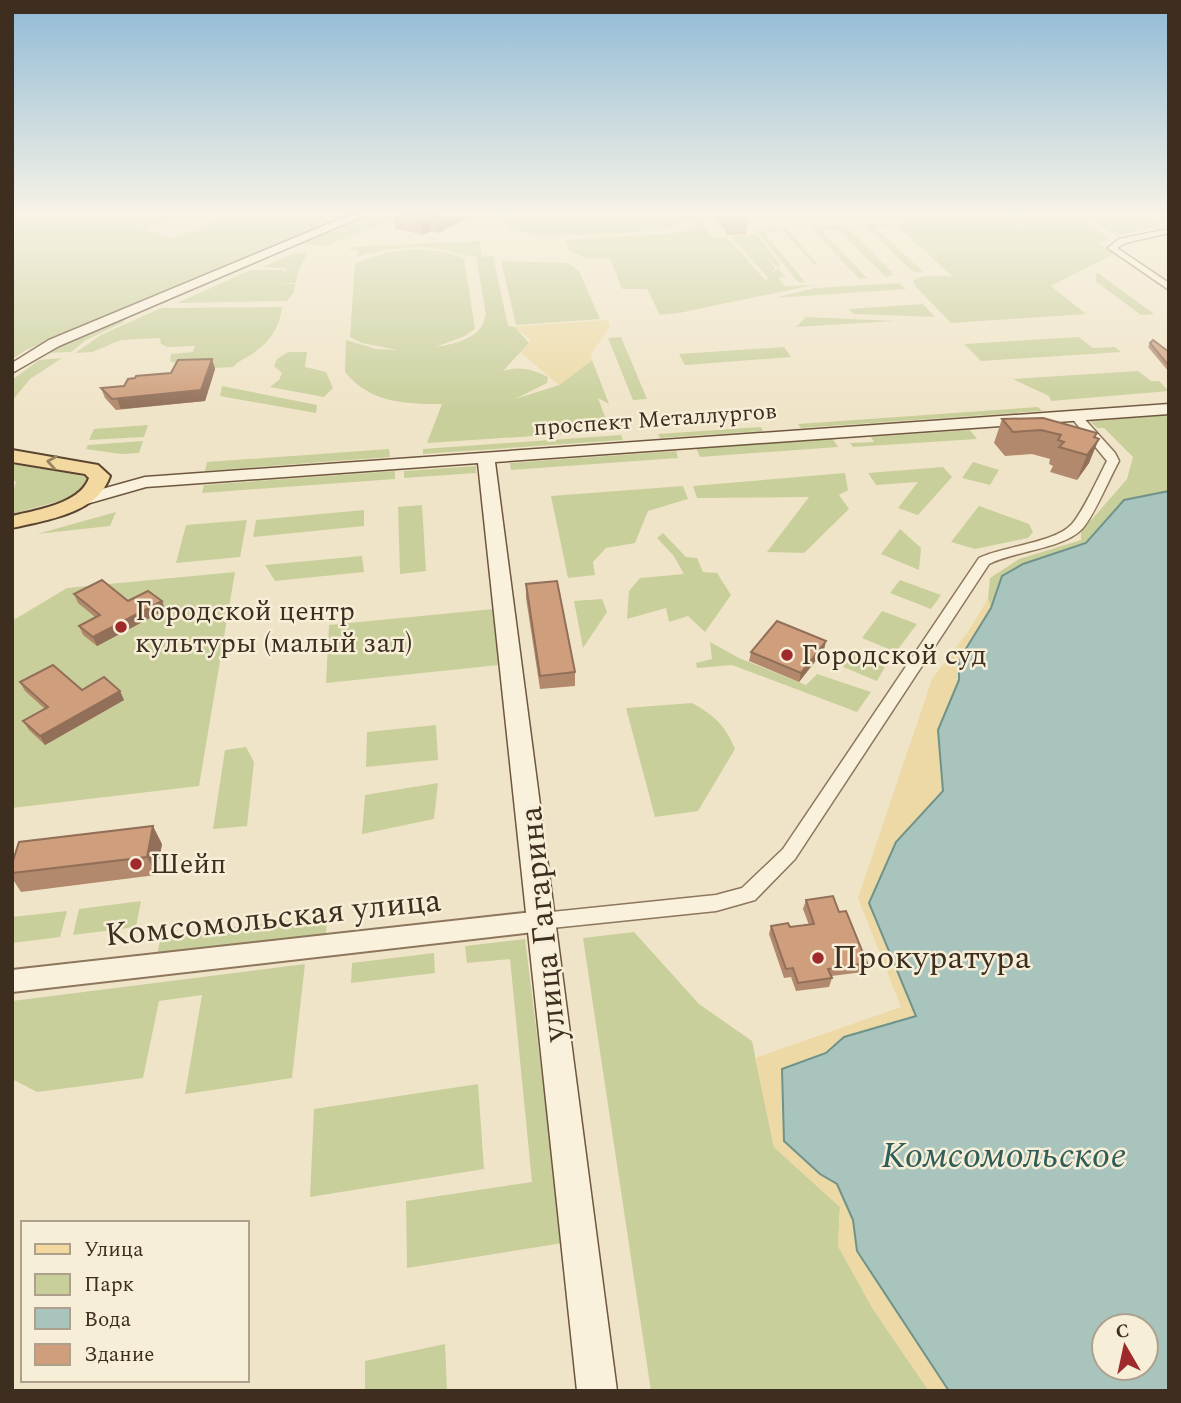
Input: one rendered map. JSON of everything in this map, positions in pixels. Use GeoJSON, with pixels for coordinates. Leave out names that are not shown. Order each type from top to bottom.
{"type":"FeatureCollection","features":[{"type":"Feature","properties":{"kind":"main road"},"geometry":{"type":"LineString","coordinates":[[12,369],[54,343],[200,281]]}},
{"type":"Feature","properties":{"kind":"main road","name":"проспект Металлургов"},"geometry":{"type":"LineString","coordinates":[[83,500],[145,482],[1169,409]]}},
{"type":"Feature","properties":{"kind":"main road"},"geometry":{"type":"LineString","coordinates":[[12,456],[91,469],[100,477],[94,492],[83,500],[12,522]]}},
{"type":"Feature","properties":{"kind":"main road","name":"улица Гагарина"},"geometry":{"type":"LineString","coordinates":[[486,457],[521,729],[597,1391]]}},
{"type":"Feature","properties":{"kind":"main road","name":"проспект Металлургов"},"geometry":{"type":"LineString","coordinates":[[91,469],[145,482]]}},
{"type":"Feature","properties":{"kind":"street"},"geometry":{"type":"LineString","coordinates":[[542,921],[716,903],[748,894],[765,879],[789,854],[984,561],[1003,551],[1068,534],[1077,527],[1113,461],[1111,455],[1076,416]]}},
{"type":"Feature","properties":{"kind":"street","name":"Комсомольская улица"},"geometry":{"type":"LineString","coordinates":[[12,981],[542,921]]}},
{"type":"Feature","properties":{"kind":"green space"},"geometry":{"type":"Polygon","coordinates":[[[12,281],[191,281],[26,350],[12,359],[12,281]]]}},
{"type":"Feature","properties":{"kind":"green space"},"geometry":{"type":"Polygon","coordinates":[[[225,281],[296,281],[277,283],[295,284],[294,292],[287,301],[177,303],[225,281]]]}},
{"type":"Feature","properties":{"kind":"green space"},"geometry":{"type":"Polygon","coordinates":[[[354,281],[468,281],[475,329],[463,337],[435,347],[468,338],[479,330],[486,315],[480,281],[498,281],[508,326],[515,327],[529,343],[503,371],[526,369],[548,377],[547,383],[515,399],[559,385],[592,360],[609,404],[598,398],[607,422],[622,421],[625,430],[427,443],[442,404],[389,400],[366,390],[345,372],[346,340],[376,349],[398,350],[362,343],[350,337],[354,281]]]}},
{"type":"Feature","properties":{"kind":"green space"},"geometry":{"type":"Polygon","coordinates":[[[506,281],[584,281],[600,319],[516,325],[506,281]]]}},
{"type":"Feature","properties":{"kind":"green space"},"geometry":{"type":"Polygon","coordinates":[[[619,281],[781,281],[785,286],[814,285],[660,315],[647,289],[622,289],[619,281]]]}},
{"type":"Feature","properties":{"kind":"green space"},"geometry":{"type":"Polygon","coordinates":[[[913,281],[1060,281],[1051,286],[1086,314],[951,323],[913,281]]]}},
{"type":"Feature","properties":{"kind":"green space"},"geometry":{"type":"Polygon","coordinates":[[[1096,281],[1110,281],[1154,314],[1141,315],[1096,281]]]}},
{"type":"Feature","properties":{"kind":"green space"},"geometry":{"type":"Polygon","coordinates":[[[899,283],[906,289],[774,298],[815,288],[899,283]]]}},
{"type":"Feature","properties":{"kind":"green space"},"geometry":{"type":"Polygon","coordinates":[[[923,304],[935,317],[854,314],[848,309],[923,304]]]}},
{"type":"Feature","properties":{"kind":"green space"},"geometry":{"type":"Polygon","coordinates":[[[282,307],[279,321],[269,339],[233,367],[191,369],[170,361],[171,354],[193,352],[195,346],[168,347],[161,344],[160,338],[121,340],[92,352],[75,353],[101,335],[161,308],[282,307]]]}},
{"type":"Feature","properties":{"kind":"green space"},"geometry":{"type":"Polygon","coordinates":[[[124,316],[124,322],[86,340],[71,352],[47,353],[61,344],[124,316]]]}},
{"type":"Feature","properties":{"kind":"green space"},"geometry":{"type":"Polygon","coordinates":[[[806,317],[895,321],[796,327],[806,317]]]}},
{"type":"Feature","properties":{"kind":"green space"},"geometry":{"type":"Polygon","coordinates":[[[621,337],[647,399],[633,400],[608,338],[621,337]]]}},
{"type":"Feature","properties":{"kind":"green space"},"geometry":{"type":"Polygon","coordinates":[[[1079,337],[1093,348],[1115,347],[1121,352],[981,361],[964,344],[1079,337]]]}},
{"type":"Feature","properties":{"kind":"green space"},"geometry":{"type":"Polygon","coordinates":[[[784,347],[791,357],[685,365],[679,354],[784,347]]]}},
{"type":"Feature","properties":{"kind":"green space"},"geometry":{"type":"Polygon","coordinates":[[[288,352],[307,352],[305,367],[326,372],[333,388],[324,397],[270,387],[279,380],[282,373],[274,366],[277,359],[288,352]]]}},
{"type":"Feature","properties":{"kind":"green space"},"geometry":{"type":"Polygon","coordinates":[[[62,358],[30,379],[12,401],[12,380],[39,360],[62,358]]]}},
{"type":"Feature","properties":{"kind":"green space"},"geometry":{"type":"Polygon","coordinates":[[[1138,371],[1151,381],[1159,381],[1169,391],[1051,401],[1049,396],[1013,379],[1138,371]]]}},
{"type":"Feature","properties":{"kind":"green space"},"geometry":{"type":"Polygon","coordinates":[[[222,386],[317,405],[316,413],[220,396],[222,386]]]}},
{"type":"Feature","properties":{"kind":"green space"},"geometry":{"type":"Polygon","coordinates":[[[1038,407],[1042,411],[801,428],[798,424],[1038,407]]]}},
{"type":"Feature","properties":{"kind":"green space"},"geometry":{"type":"Polygon","coordinates":[[[1169,415],[1169,491],[1124,500],[1086,543],[1023,564],[1003,576],[991,608],[988,599],[990,578],[1019,559],[1081,540],[1081,528],[1127,479],[1133,457],[1104,428],[1097,428],[1090,421],[1169,415]]]}},
{"type":"Feature","properties":{"kind":"green space"},"geometry":{"type":"Polygon","coordinates":[[[148,425],[144,437],[89,440],[94,429],[148,425]]]}},
{"type":"Feature","properties":{"kind":"green space"},"geometry":{"type":"Polygon","coordinates":[[[761,427],[763,431],[660,438],[658,434],[761,427]]]}},
{"type":"Feature","properties":{"kind":"green space"},"geometry":{"type":"Polygon","coordinates":[[[970,430],[977,439],[853,447],[850,443],[874,442],[871,437],[970,430]]]}},
{"type":"Feature","properties":{"kind":"green space"},"geometry":{"type":"Polygon","coordinates":[[[621,435],[623,440],[423,454],[423,449],[621,435]]]}},
{"type":"Feature","properties":{"kind":"green space"},"geometry":{"type":"Polygon","coordinates":[[[832,438],[838,447],[700,457],[696,448],[832,438]]]}},
{"type":"Feature","properties":{"kind":"green space"},"geometry":{"type":"Polygon","coordinates":[[[143,441],[139,453],[121,454],[86,449],[88,445],[143,441]]]}},
{"type":"Feature","properties":{"kind":"green space"},"geometry":{"type":"Polygon","coordinates":[[[389,449],[390,457],[205,471],[207,462],[389,449]]]}},
{"type":"Feature","properties":{"kind":"green space"},"geometry":{"type":"Polygon","coordinates":[[[676,451],[678,458],[511,470],[510,463],[676,451]]]}},
{"type":"Feature","properties":{"kind":"green space"},"geometry":{"type":"Polygon","coordinates":[[[973,462],[999,470],[990,485],[962,478],[973,462]]]}},
{"type":"Feature","properties":{"kind":"green space"},"geometry":{"type":"Polygon","coordinates":[[[12,464],[79,475],[88,478],[88,484],[74,497],[12,514],[12,495],[16,482],[12,479],[12,464]]]}},
{"type":"Feature","properties":{"kind":"green space"},"geometry":{"type":"Polygon","coordinates":[[[476,466],[476,473],[404,478],[404,471],[476,466]]]}},
{"type":"Feature","properties":{"kind":"green space"},"geometry":{"type":"Polygon","coordinates":[[[943,467],[952,477],[918,515],[898,508],[918,482],[876,485],[868,473],[943,467]]]}},
{"type":"Feature","properties":{"kind":"green space"},"geometry":{"type":"Polygon","coordinates":[[[395,471],[395,479],[202,493],[204,485],[395,471]]]}},
{"type":"Feature","properties":{"kind":"green space"},"geometry":{"type":"Polygon","coordinates":[[[845,473],[848,490],[839,495],[849,509],[804,553],[767,552],[809,497],[697,498],[693,486],[845,473]]]}},
{"type":"Feature","properties":{"kind":"green space"},"geometry":{"type":"Polygon","coordinates":[[[683,486],[688,499],[648,511],[635,543],[606,548],[593,562],[595,575],[568,578],[551,496],[683,486]]]}},
{"type":"Feature","properties":{"kind":"green space"},"geometry":{"type":"Polygon","coordinates":[[[422,505],[426,571],[400,574],[398,507],[422,505]]]}},
{"type":"Feature","properties":{"kind":"green space"},"geometry":{"type":"Polygon","coordinates":[[[979,506],[1029,524],[1033,532],[1028,538],[975,549],[951,542],[979,506]]]}},
{"type":"Feature","properties":{"kind":"green space"},"geometry":{"type":"Polygon","coordinates":[[[364,510],[364,526],[253,537],[256,520],[364,510]]]}},
{"type":"Feature","properties":{"kind":"green space"},"geometry":{"type":"Polygon","coordinates":[[[116,512],[110,526],[37,534],[116,512]]]}},
{"type":"Feature","properties":{"kind":"green space"},"geometry":{"type":"Polygon","coordinates":[[[247,520],[240,557],[176,563],[186,525],[247,520]]]}},
{"type":"Feature","properties":{"kind":"green space"},"geometry":{"type":"Polygon","coordinates":[[[900,529],[921,548],[919,570],[881,554],[900,529]]]}},
{"type":"Feature","properties":{"kind":"green space"},"geometry":{"type":"Polygon","coordinates":[[[663,533],[686,557],[697,558],[703,572],[717,573],[731,595],[705,632],[688,616],[669,622],[666,608],[627,619],[629,591],[640,578],[684,574],[673,555],[657,538],[663,533]]]}},
{"type":"Feature","properties":{"kind":"green space"},"geometry":{"type":"Polygon","coordinates":[[[362,556],[364,572],[275,581],[265,565],[362,556]]]}},
{"type":"Feature","properties":{"kind":"green space"},"geometry":{"type":"Polygon","coordinates":[[[235,572],[199,786],[12,808],[12,621],[67,588],[235,572]]]}},
{"type":"Feature","properties":{"kind":"green space"},"geometry":{"type":"Polygon","coordinates":[[[900,580],[941,595],[931,609],[890,593],[900,580]]]}},
{"type":"Feature","properties":{"kind":"green space"},"geometry":{"type":"Polygon","coordinates":[[[602,599],[607,612],[583,648],[574,601],[602,599]]]}},
{"type":"Feature","properties":{"kind":"green space"},"geometry":{"type":"Polygon","coordinates":[[[493,609],[499,665],[326,683],[329,625],[493,609]]]}},
{"type":"Feature","properties":{"kind":"green space"},"geometry":{"type":"Polygon","coordinates":[[[882,611],[917,624],[896,652],[862,638],[882,611]]]}},
{"type":"Feature","properties":{"kind":"green space"},"geometry":{"type":"Polygon","coordinates":[[[710,642],[739,658],[806,685],[817,674],[871,692],[857,712],[732,665],[697,668],[696,663],[712,659],[710,642]]]}},
{"type":"Feature","properties":{"kind":"green space"},"geometry":{"type":"Polygon","coordinates":[[[852,654],[885,667],[877,681],[843,667],[852,654]]]}},
{"type":"Feature","properties":{"kind":"green space"},"geometry":{"type":"Polygon","coordinates":[[[692,703],[718,722],[735,749],[698,811],[655,817],[626,708],[692,703]]]}},
{"type":"Feature","properties":{"kind":"green space"},"geometry":{"type":"Polygon","coordinates":[[[436,725],[438,760],[366,767],[367,732],[436,725]]]}},
{"type":"Feature","properties":{"kind":"green space"},"geometry":{"type":"Polygon","coordinates":[[[246,747],[254,762],[247,826],[213,829],[225,750],[246,747]]]}},
{"type":"Feature","properties":{"kind":"green space"},"geometry":{"type":"Polygon","coordinates":[[[438,783],[434,819],[362,834],[365,795],[438,783]]]}},
{"type":"Feature","properties":{"kind":"green space"},"geometry":{"type":"Polygon","coordinates":[[[141,901],[136,927],[73,935],[79,909],[141,901]]]}},
{"type":"Feature","properties":{"kind":"green space"},"geometry":{"type":"Polygon","coordinates":[[[67,911],[60,937],[12,943],[12,917],[67,911]]]}},
{"type":"Feature","properties":{"kind":"green space"},"geometry":{"type":"Polygon","coordinates":[[[327,916],[326,934],[157,955],[161,936],[327,916]]]}},
{"type":"Feature","properties":{"kind":"green space"},"geometry":{"type":"Polygon","coordinates":[[[634,932],[699,1004],[752,1041],[774,1147],[840,1207],[838,1246],[873,1309],[929,1391],[651,1391],[583,938],[634,932]]]}},
{"type":"Feature","properties":{"kind":"green space"},"geometry":{"type":"Polygon","coordinates":[[[525,939],[563,1243],[407,1268],[406,1201],[532,1182],[510,959],[467,963],[465,946],[525,939]]]}},
{"type":"Feature","properties":{"kind":"green space"},"geometry":{"type":"Polygon","coordinates":[[[434,953],[435,973],[351,983],[352,963],[434,953]]]}},
{"type":"Feature","properties":{"kind":"green space"},"geometry":{"type":"Polygon","coordinates":[[[305,964],[292,1078],[185,1094],[202,995],[159,1001],[143,1078],[37,1092],[12,1079],[12,1001],[305,964]]]}},
{"type":"Feature","properties":{"kind":"green space"},"geometry":{"type":"Polygon","coordinates":[[[478,1084],[484,1169],[310,1197],[314,1109],[478,1084]]]}},
{"type":"Feature","properties":{"kind":"green space"},"geometry":{"type":"Polygon","coordinates":[[[445,1344],[447,1391],[365,1391],[365,1361],[445,1344]]]}},
{"type":"Feature","properties":{"kind":"sand"},"geometry":{"type":"Polygon","coordinates":[[[608,320],[610,327],[591,354],[592,360],[559,385],[521,353],[531,340],[515,327],[508,327],[608,320]]]}},
{"type":"Feature","properties":{"kind":"sand"},"geometry":{"type":"Polygon","coordinates":[[[988,599],[991,608],[959,660],[959,679],[938,730],[944,791],[896,842],[869,903],[916,1016],[844,1037],[826,1053],[820,1174],[837,1184],[853,1220],[857,1251],[949,1391],[929,1391],[873,1309],[838,1246],[840,1207],[774,1147],[755,1058],[901,1007],[858,898],[932,679],[967,633],[988,599]]]}},
{"type":"Feature","properties":{"kind":"water","name":"Комсомольское"},"geometry":{"type":"Polygon","coordinates":[[[1169,491],[1169,1391],[949,1391],[857,1251],[853,1220],[837,1184],[820,1174],[784,1141],[782,1069],[826,1053],[844,1037],[916,1016],[869,903],[896,842],[943,791],[938,730],[959,680],[959,660],[991,608],[1002,576],[1023,564],[1086,543],[1124,500],[1169,491]]]}},
{"type":"Feature","properties":{"kind":"building"},"geometry":{"type":"Polygon","coordinates":[[[1153,340],[1169,352],[1169,366],[1150,343],[1153,340]]]}},
{"type":"Feature","properties":{"kind":"building"},"geometry":{"type":"Polygon","coordinates":[[[212,359],[201,390],[112,399],[101,388],[124,386],[128,379],[136,376],[171,373],[178,360],[212,359]]]}},
{"type":"Feature","properties":{"kind":"building"},"geometry":{"type":"Polygon","coordinates":[[[1043,418],[1097,433],[1094,437],[1099,439],[1087,455],[1059,447],[1064,442],[1058,440],[1061,435],[1041,430],[1013,432],[1002,419],[1043,418]]]}},
{"type":"Feature","properties":{"kind":"building"},"geometry":{"type":"Polygon","coordinates":[[[102,580],[128,601],[148,591],[162,601],[93,637],[79,626],[100,615],[74,594],[102,580]]]}},
{"type":"Feature","properties":{"kind":"building"},"geometry":{"type":"Polygon","coordinates":[[[557,581],[575,672],[540,676],[526,584],[557,581]]]}},
{"type":"Feature","properties":{"kind":"building","name":"Городской суд"},"geometry":{"type":"Polygon","coordinates":[[[777,621],[826,641],[801,673],[751,652],[777,621]]]}},
{"type":"Feature","properties":{"kind":"building"},"geometry":{"type":"Polygon","coordinates":[[[53,665],[82,690],[104,677],[120,691],[40,736],[23,721],[48,707],[20,682],[53,665]]]}},
{"type":"Feature","properties":{"kind":"building"},"geometry":{"type":"Polygon","coordinates":[[[153,826],[147,857],[12,873],[19,842],[153,826]]]}},
{"type":"Feature","properties":{"kind":"building","name":"Прокуратура"},"geometry":{"type":"Polygon","coordinates":[[[833,896],[839,912],[846,911],[867,963],[828,969],[832,978],[798,983],[793,968],[786,969],[771,926],[788,923],[790,927],[814,924],[806,900],[833,896]]]}},
{"type":"Feature","properties":{"kind":"place","name":"Городской центр культуры (малый зал)"},"geometry":{"type":"Point","coordinates":[121,627]}},
{"type":"Feature","properties":{"kind":"place","name":"Городской суд"},"geometry":{"type":"Point","coordinates":[787,655]}},
{"type":"Feature","properties":{"kind":"place","name":"Шейп"},"geometry":{"type":"Point","coordinates":[136,864]}},
{"type":"Feature","properties":{"kind":"place","name":"Прокуратура"},"geometry":{"type":"Point","coordinates":[818,958]}}]}
